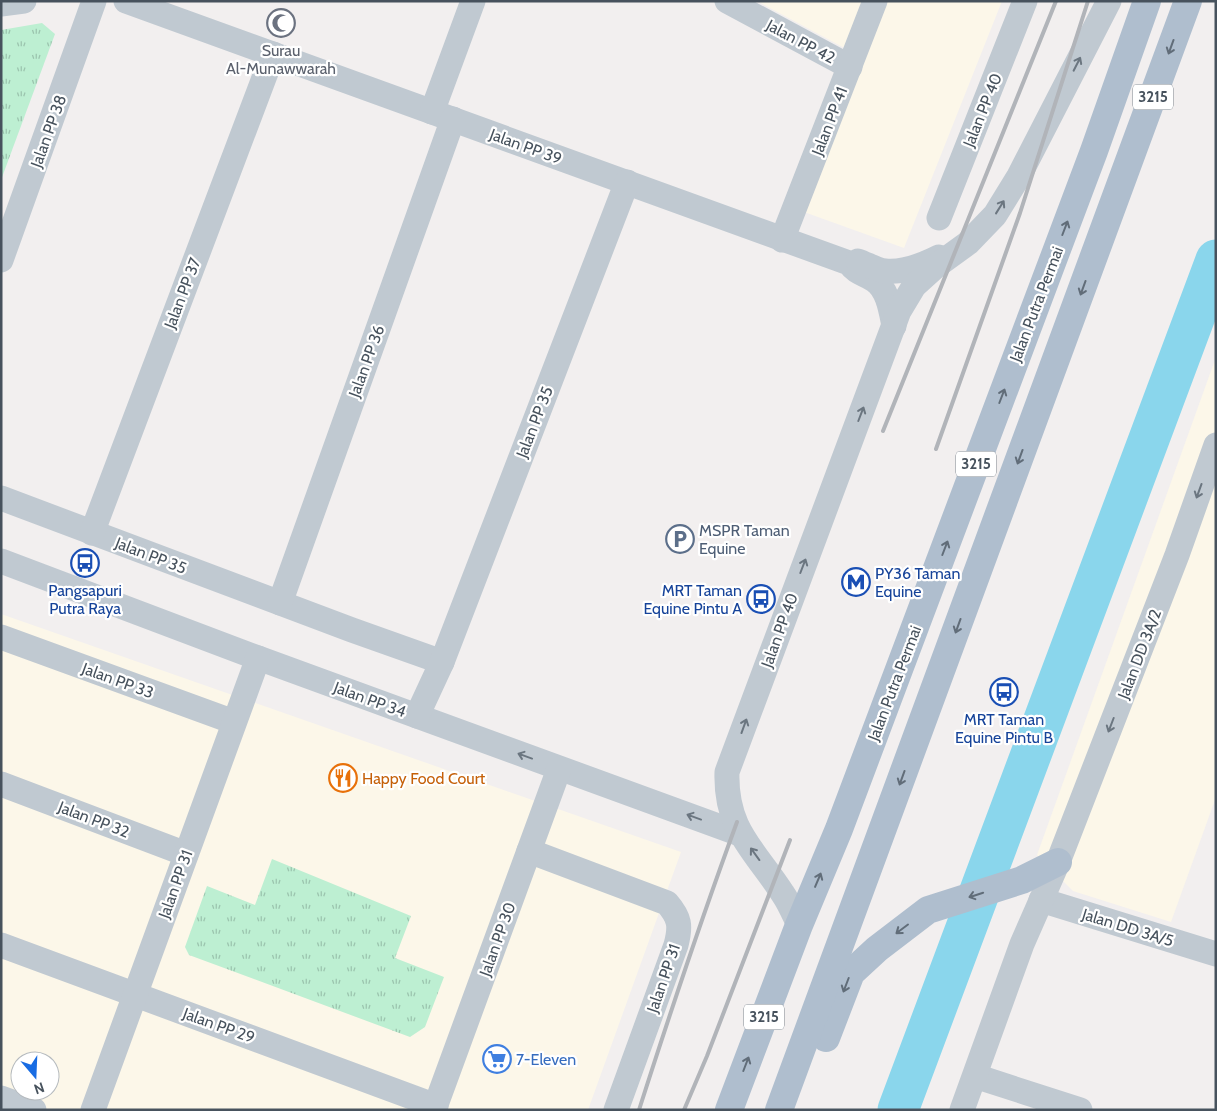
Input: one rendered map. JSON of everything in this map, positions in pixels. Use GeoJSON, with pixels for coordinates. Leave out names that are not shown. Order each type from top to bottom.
{"type":"FeatureCollection","features":[{"type":"Feature","properties":{"kind":"main road","name":"Jalan Putra Permai"},"geometry":{"type":"LineString","coordinates":[[729,1110],[799,925],[839,829],[1094,151],[1147,1]]}},
{"type":"Feature","properties":{"kind":"main road","name":"3215"},"geometry":{"type":"LineString","coordinates":[[780,1110],[1188,1]]}},
{"type":"Feature","properties":{"kind":"main road"},"geometry":{"type":"LineString","coordinates":[[798,1110],[851,973],[876,949],[928,910],[1022,880],[1058,862]]}},
{"type":"Feature","properties":{"kind":"street"},"geometry":{"type":"LineString","coordinates":[[1,4],[24,1]]}},
{"type":"Feature","properties":{"kind":"street","name":"Jalan PP 38"},"geometry":{"type":"LineString","coordinates":[[1,260],[94,1]]}},
{"type":"Feature","properties":{"kind":"street","name":"Jalan PP 39"},"geometry":{"type":"LineString","coordinates":[[126,1],[848,263],[855,271],[876,280],[881,286],[894,326]]}},
{"type":"Feature","properties":{"kind":"street","name":"Jalan PP 36"},"geometry":{"type":"LineString","coordinates":[[280,603],[443,116],[473,1]]}},
{"type":"Feature","properties":{"kind":"street","name":"Jalan PP 42"},"geometry":{"type":"LineString","coordinates":[[727,1],[850,67]]}},
{"type":"Feature","properties":{"kind":"street","name":"Jalan PP 41"},"geometry":{"type":"LineString","coordinates":[[782,240],[875,1]]}},
{"type":"Feature","properties":{"kind":"street","name":"Jalan PP 40"},"geometry":{"type":"LineString","coordinates":[[939,218],[1025,1]]}},
{"type":"Feature","properties":{"kind":"street"},"geometry":{"type":"LineString","coordinates":[[848,263],[859,261],[883,271],[896,271],[930,262],[968,243],[995,215],[1019,176],[1109,1]]}},
{"type":"Feature","properties":{"kind":"street","name":"Jalan PP 37"},"geometry":{"type":"LineString","coordinates":[[92,532],[273,54]]}},
{"type":"Feature","properties":{"kind":"street","name":"Jalan PP 35"},"geometry":{"type":"LineString","coordinates":[[417,716],[442,662],[627,182]]}},
{"type":"Feature","properties":{"kind":"street","name":"Jalan PP 40"},"geometry":{"type":"LineString","coordinates":[[799,925],[784,895],[740,834],[731,812],[726,790],[727,772],[899,311],[914,286],[935,267],[968,243]]}},
{"type":"Feature","properties":{"kind":"street","name":"Jalan DD 3A/2"},"geometry":{"type":"LineString","coordinates":[[962,1110],[1022,944],[1058,862],[1177,555],[1216,445]]}},
{"type":"Feature","properties":{"kind":"street","name":"Jalan PP 35"},"geometry":{"type":"LineString","coordinates":[[1,498],[442,662]]}},
{"type":"Feature","properties":{"kind":"street","name":"Jalan PP 34"},"geometry":{"type":"LineString","coordinates":[[1,560],[258,658],[740,834]]}},
{"type":"Feature","properties":{"kind":"street","name":"Jalan PP 33"},"geometry":{"type":"LineString","coordinates":[[1,638],[234,722]]}},
{"type":"Feature","properties":{"kind":"street","name":"Jalan PP 31"},"geometry":{"type":"LineString","coordinates":[[93,1110],[258,658]]}},
{"type":"Feature","properties":{"kind":"street","name":"Jalan PP 30"},"geometry":{"type":"LineString","coordinates":[[435,1108],[559,769]]}},
{"type":"Feature","properties":{"kind":"street","name":"Jalan PP 32"},"geometry":{"type":"LineString","coordinates":[[1,784],[186,854]]}},
{"type":"Feature","properties":{"kind":"street","name":"Jalan PP 31"},"geometry":{"type":"LineString","coordinates":[[529,851],[667,902],[675,912],[680,929],[676,945],[616,1110]]}},
{"type":"Feature","properties":{"kind":"street","name":"Jalan DD 3A/5"},"geometry":{"type":"LineString","coordinates":[[1041,900],[1216,954]]}},
{"type":"Feature","properties":{"kind":"street","name":"Jalan PP 29"},"geometry":{"type":"LineString","coordinates":[[1,945],[435,1108]]}},
{"type":"Feature","properties":{"kind":"street"},"geometry":{"type":"LineString","coordinates":[[974,1076],[1080,1110]]}},
{"type":"Feature","properties":{"kind":"street"},"geometry":{"type":"LineString","coordinates":[[1,1098],[34,1110]]}},
{"type":"Feature","properties":{"kind":"shaded area"},"geometry":{"type":"Polygon","coordinates":[[[757,1],[1002,1],[904,248],[804,212],[865,59],[757,1]]]}},
{"type":"Feature","properties":{"kind":"shaded area"},"geometry":{"type":"Polygon","coordinates":[[[1216,357],[1216,797],[1171,922],[1073,891],[1037,855],[1216,357]]]}},
{"type":"Feature","properties":{"kind":"shaded area"},"geometry":{"type":"Polygon","coordinates":[[[1,614],[681,852],[588,1110],[1,1110],[1,614]]]}},
{"type":"Feature","properties":{"kind":"green space"},"geometry":{"type":"Polygon","coordinates":[[[42,23],[55,34],[1,180],[1,30],[42,23]]]}},
{"type":"Feature","properties":{"kind":"green space"},"geometry":{"type":"Polygon","coordinates":[[[272,859],[411,916],[395,958],[444,977],[425,1027],[410,1037],[189,955],[185,947],[207,886],[255,905],[272,859]]]}},
{"type":"Feature","properties":{"kind":"waterway"},"geometry":{"type":"LineString","coordinates":[[898,1110],[1216,260]]}},
{"type":"Feature","properties":{"kind":"railway"},"geometry":{"type":"LineString","coordinates":[[883,431],[1056,1]]}},
{"type":"Feature","properties":{"kind":"railway"},"geometry":{"type":"LineString","coordinates":[[936,449],[1020,213],[1088,1]]}},
{"type":"Feature","properties":{"kind":"railway"},"geometry":{"type":"LineString","coordinates":[[639,1110],[686,965],[737,822]]}},
{"type":"Feature","properties":{"kind":"railway"},"geometry":{"type":"LineString","coordinates":[[684,1110],[707,1056],[790,840]]}},
{"type":"Feature","properties":{"kind":"place","name":"Surau Al-Munawwarah"},"geometry":{"type":"Point","coordinates":[281,23]}},
{"type":"Feature","properties":{"kind":"place","name":"MSPR Taman Equine"},"geometry":{"type":"Point","coordinates":[680,539]}},
{"type":"Feature","properties":{"kind":"place","name":"Pangsapuri Putra Raya"},"geometry":{"type":"Point","coordinates":[85,563]}},
{"type":"Feature","properties":{"kind":"place","name":"PY36 Taman Equine"},"geometry":{"type":"Point","coordinates":[856,582]}},
{"type":"Feature","properties":{"kind":"place","name":"MRT Taman Equine Pintu A"},"geometry":{"type":"Point","coordinates":[761,599]}},
{"type":"Feature","properties":{"kind":"place","name":"MRT Taman Equine Pintu B"},"geometry":{"type":"Point","coordinates":[1004,692]}},
{"type":"Feature","properties":{"kind":"place","name":"Happy Food Court"},"geometry":{"type":"Point","coordinates":[343,778]}},
{"type":"Feature","properties":{"kind":"place","name":"7-Eleven"},"geometry":{"type":"Point","coordinates":[497,1059]}}]}
